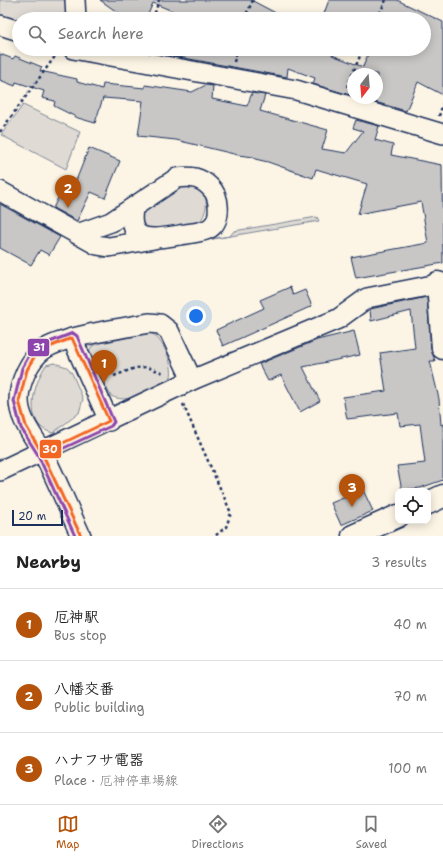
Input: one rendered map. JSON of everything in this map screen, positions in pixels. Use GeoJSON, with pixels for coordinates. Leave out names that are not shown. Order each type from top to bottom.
{"type":"FeatureCollection","features":[{"type":"Feature","properties":{"kind":"main road"},"geometry":{"type":"LineString","coordinates":[[441,283],[443,348]]}},
{"type":"Feature","properties":{"kind":"main road"},"geometry":{"type":"LineString","coordinates":[[431,502],[443,496]]}},
{"type":"Feature","properties":{"kind":"main road"},"geometry":{"type":"LineString","coordinates":[[353,536],[395,517]]}},
{"type":"Feature","properties":{"kind":"street"},"geometry":{"type":"LineString","coordinates":[[75,0],[76,12]]}},
{"type":"Feature","properties":{"kind":"street"},"geometry":{"type":"LineString","coordinates":[[0,25],[12,29]]}},
{"type":"Feature","properties":{"kind":"street"},"geometry":{"type":"LineString","coordinates":[[111,56],[296,90],[443,134]]}},
{"type":"Feature","properties":{"kind":"street"},"geometry":{"type":"LineString","coordinates":[[0,191],[77,234],[97,245],[109,247],[210,228],[217,221],[218,208],[214,190],[203,180],[189,176],[177,178],[133,209],[111,222],[77,234]]}},
{"type":"Feature","properties":{"kind":"street"},"geometry":{"type":"LineString","coordinates":[[133,209],[132,226],[138,234],[146,238],[157,238]]}},
{"type":"Feature","properties":{"kind":"street"},"geometry":{"type":"LineString","coordinates":[[0,471],[184,385],[338,319],[367,298],[441,283]]}},
{"type":"Feature","properties":{"kind":"street"},"geometry":{"type":"LineString","coordinates":[[81,536],[42,452],[26,426],[22,413],[19,401],[22,384],[34,357],[44,349],[72,338],[149,323],[160,324],[169,331],[184,385]]}},
{"type":"Feature","properties":{"kind":"street"},"geometry":{"type":"LineString","coordinates":[[72,338],[109,421]]}},
{"type":"Feature","properties":{"kind":"path"},"geometry":{"type":"LineString","coordinates":[[155,12],[159,0]]}},
{"type":"Feature","properties":{"kind":"path"},"geometry":{"type":"LineString","coordinates":[[247,12],[253,0]]}},
{"type":"Feature","properties":{"kind":"path"},"geometry":{"type":"LineString","coordinates":[[380,12],[386,0]]}},
{"type":"Feature","properties":{"kind":"path"},"geometry":{"type":"LineString","coordinates":[[0,132],[56,56]]}},
{"type":"Feature","properties":{"kind":"path"},"geometry":{"type":"LineString","coordinates":[[341,104],[360,56]]}},
{"type":"Feature","properties":{"kind":"path"},"geometry":{"type":"LineString","coordinates":[[184,385],[231,513],[226,527],[215,536]]}},
{"type":"Feature","properties":{"kind":"shaded area"},"geometry":{"type":"Polygon","coordinates":[[[0,0],[71,0],[73,12],[12,12],[12,21],[0,17],[0,0]]]}},
{"type":"Feature","properties":{"kind":"shaded area"},"geometry":{"type":"Polygon","coordinates":[[[23,105],[80,132],[66,169],[1,135],[23,105]]]}},
{"type":"Feature","properties":{"kind":"shaded area"},"geometry":{"type":"Polygon","coordinates":[[[181,186],[196,187],[200,189],[205,197],[205,213],[199,222],[196,225],[143,230],[139,215],[181,186]]]}},
{"type":"Feature","properties":{"kind":"shaded area"},"geometry":{"type":"Polygon","coordinates":[[[317,217],[319,221],[101,258],[101,256],[230,236],[234,231],[317,217]]]}},
{"type":"Feature","properties":{"kind":"shaded area"},"geometry":{"type":"Polygon","coordinates":[[[151,333],[159,340],[166,352],[171,365],[171,377],[158,386],[134,397],[118,399],[111,396],[89,351],[92,346],[151,333]]]}},
{"type":"Feature","properties":{"kind":"shaded area"},"geometry":{"type":"Polygon","coordinates":[[[54,363],[67,367],[72,373],[83,399],[79,413],[53,433],[43,429],[37,422],[33,404],[34,393],[41,373],[46,365],[54,363]]]}},
{"type":"Feature","properties":{"kind":"building"},"geometry":{"type":"Polygon","coordinates":[[[100,0],[251,0],[274,12],[175,12],[153,3],[149,12],[117,12],[100,0]]]}},
{"type":"Feature","properties":{"kind":"building"},"geometry":{"type":"Polygon","coordinates":[[[329,0],[397,0],[422,12],[325,12],[329,0]]]}},
{"type":"Feature","properties":{"kind":"building"},"geometry":{"type":"Polygon","coordinates":[[[431,16],[443,22],[443,95],[418,82],[406,111],[382,104],[383,104],[383,68],[347,68],[347,94],[313,84],[315,78],[288,68],[287,77],[173,56],[335,56],[363,67],[367,56],[431,56],[431,16]]]}},
{"type":"Feature","properties":{"kind":"building"},"geometry":{"type":"Polygon","coordinates":[[[0,54],[13,59],[15,56],[42,67],[40,71],[77,79],[77,82],[102,89],[103,84],[145,88],[145,85],[192,92],[206,85],[213,86],[212,99],[247,106],[252,93],[265,95],[260,111],[328,130],[322,149],[346,153],[363,131],[353,128],[356,120],[379,126],[375,140],[393,145],[391,155],[442,165],[443,263],[356,278],[351,257],[428,243],[421,202],[358,214],[367,184],[316,169],[313,178],[255,159],[254,157],[238,155],[176,140],[138,136],[143,101],[103,98],[95,123],[78,118],[54,106],[55,101],[42,98],[44,91],[16,82],[15,86],[0,80],[0,54]]]}},
{"type":"Feature","properties":{"kind":"building"},"geometry":{"type":"Polygon","coordinates":[[[89,148],[120,161],[105,198],[91,192],[77,221],[53,208],[60,194],[69,198],[89,148]]]}},
{"type":"Feature","properties":{"kind":"building"},"geometry":{"type":"Polygon","coordinates":[[[0,204],[60,237],[49,255],[40,250],[31,265],[0,248],[0,204]]]}},
{"type":"Feature","properties":{"kind":"building"},"geometry":{"type":"Polygon","coordinates":[[[290,287],[293,295],[305,290],[312,306],[223,346],[216,330],[264,308],[260,300],[290,287]]]}},
{"type":"Feature","properties":{"kind":"building"},"geometry":{"type":"Polygon","coordinates":[[[427,297],[431,349],[435,361],[430,361],[439,399],[441,425],[443,424],[443,480],[420,488],[402,488],[397,466],[425,463],[420,424],[400,426],[398,413],[347,419],[343,397],[386,391],[380,353],[415,348],[411,311],[371,321],[370,309],[427,297]]]}},
{"type":"Feature","properties":{"kind":"building"},"geometry":{"type":"Polygon","coordinates":[[[354,331],[360,355],[303,367],[320,401],[300,412],[281,375],[268,381],[259,364],[317,340],[354,331]]]}},
{"type":"Feature","properties":{"kind":"building"},"geometry":{"type":"Polygon","coordinates":[[[363,490],[373,511],[341,525],[331,503],[363,490]]]}},
{"type":"Feature","properties":{"kind":"transit line","name":"31"},"geometry":{"type":"LineString","coordinates":[[49,455],[111,426],[114,422],[77,336],[73,333],[42,345],[30,354],[22,368],[14,401],[21,428],[38,455],[75,536]]}},
{"type":"Feature","properties":{"kind":"transit line","name":"30"},"geometry":{"type":"LineString","coordinates":[[72,338],[109,421],[42,453],[26,426],[19,401],[27,370],[34,357],[44,349],[72,338]]}},
{"type":"Feature","properties":{"kind":"transit line","name":"30"},"geometry":{"type":"LineString","coordinates":[[42,453],[81,536]]}},
{"type":"Feature","properties":{"kind":"place","name":"八幡交番"},"geometry":{"type":"Point","coordinates":[68,208]}},
{"type":"Feature","properties":{"kind":"place","name":"厄神駅"},"geometry":{"type":"Point","coordinates":[104,383]}},
{"type":"Feature","properties":{"kind":"place","name":"ハナフサ電器"},"geometry":{"type":"Point","coordinates":[352,507]}}]}
